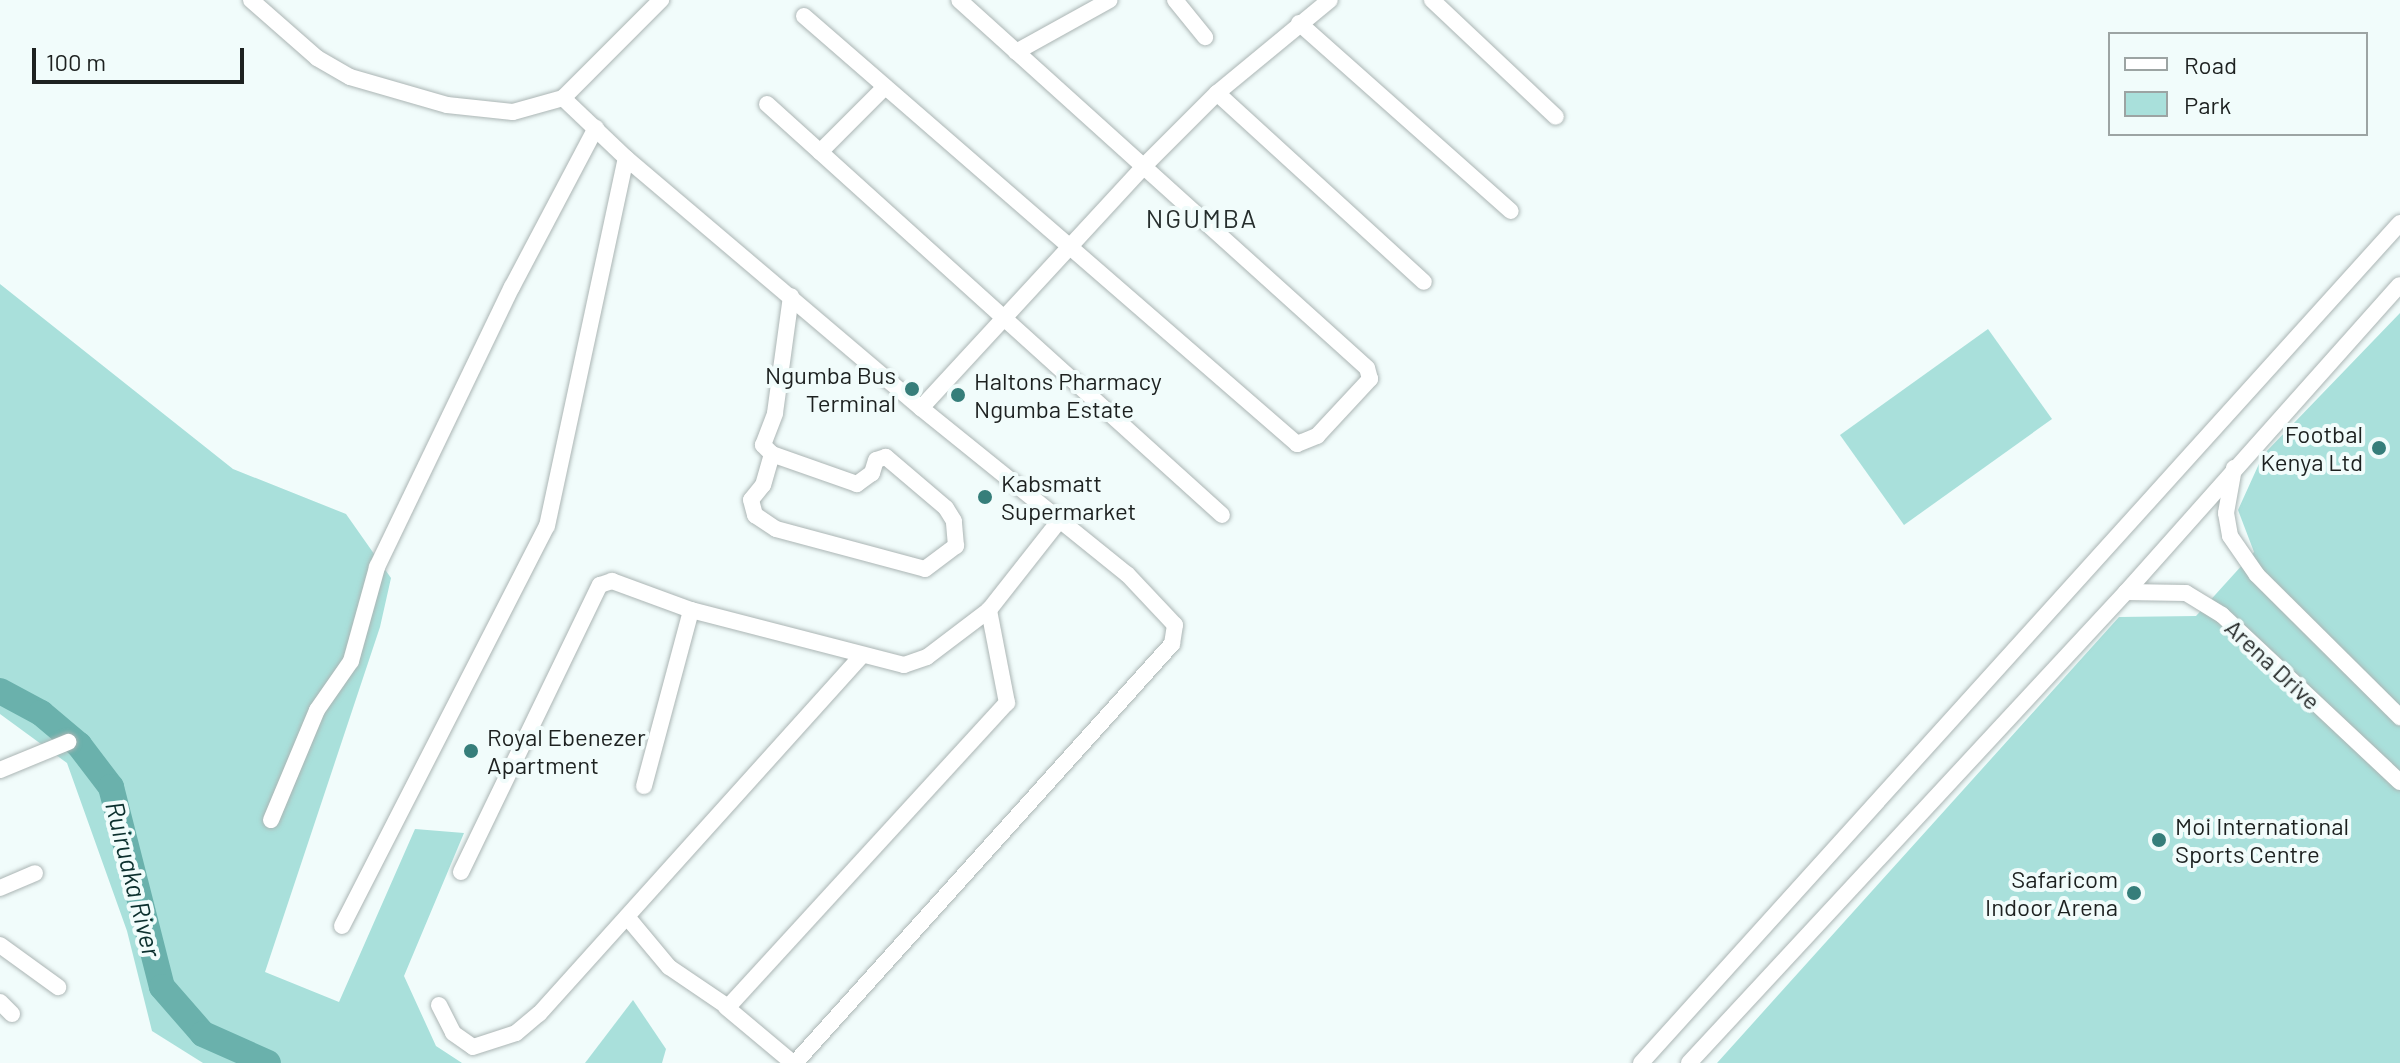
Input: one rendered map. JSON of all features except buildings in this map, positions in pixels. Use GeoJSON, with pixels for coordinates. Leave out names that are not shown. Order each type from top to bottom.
{"type":"FeatureCollection","features":[{"type":"Feature","properties":{"kind":"street"},"geometry":{"type":"LineString","coordinates":[[251,0],[317,58],[383,90],[469,110],[513,112],[563,98],[661,0]]}},
{"type":"Feature","properties":{"kind":"street"},"geometry":{"type":"LineString","coordinates":[[804,16],[1297,444],[1317,436],[1370,379],[1367,368],[959,0]]}},
{"type":"Feature","properties":{"kind":"street"},"geometry":{"type":"LineString","coordinates":[[1016,52],[1110,0]]}},
{"type":"Feature","properties":{"kind":"street"},"geometry":{"type":"LineString","coordinates":[[1175,0],[1205,37]]}},
{"type":"Feature","properties":{"kind":"street"},"geometry":{"type":"LineString","coordinates":[[1432,0],[1556,117]]}},
{"type":"Feature","properties":{"kind":"street"},"geometry":{"type":"LineString","coordinates":[[921,408],[1143,167],[1217,93],[1319,3]]}},
{"type":"Feature","properties":{"kind":"street"},"geometry":{"type":"LineString","coordinates":[[1299,23],[1511,211]]}},
{"type":"Feature","properties":{"kind":"street"},"geometry":{"type":"LineString","coordinates":[[820,152],[885,87]]}},
{"type":"Feature","properties":{"kind":"street"},"geometry":{"type":"LineString","coordinates":[[1217,93],[1424,282]]}},
{"type":"Feature","properties":{"kind":"street"},"geometry":{"type":"LineString","coordinates":[[563,98],[626,158],[921,408],[1127,574],[1168,615],[1177,635],[794,1063],[726,1007],[669,967],[628,918]]}},
{"type":"Feature","properties":{"kind":"street"},"geometry":{"type":"LineString","coordinates":[[767,104],[1002,320],[1098,398],[1222,515]]}},
{"type":"Feature","properties":{"kind":"street"},"geometry":{"type":"LineString","coordinates":[[271,820],[317,710],[351,661],[377,567],[596,128]]}},
{"type":"Feature","properties":{"kind":"street"},"geometry":{"type":"LineString","coordinates":[[342,926],[547,526],[626,158]]}},
{"type":"Feature","properties":{"kind":"street"},"geometry":{"type":"LineString","coordinates":[[1641,1063],[2400,223]]}},
{"type":"Feature","properties":{"kind":"street"},"geometry":{"type":"LineString","coordinates":[[1689,1063],[2126,592],[2234,467],[2400,285]]}},
{"type":"Feature","properties":{"kind":"street"},"geometry":{"type":"LineString","coordinates":[[772,454],[763,485],[751,500],[755,515],[776,529],[925,569],[956,546],[954,521],[946,508],[886,457],[876,460],[872,473],[857,484],[772,454],[763,445],[775,413],[791,296]]}},
{"type":"Feature","properties":{"kind":"street"},"geometry":{"type":"LineString","coordinates":[[2234,467],[2226,513],[2230,536],[2257,575],[2400,717]]}},
{"type":"Feature","properties":{"kind":"street"},"geometry":{"type":"LineString","coordinates":[[461,872],[600,585],[612,581],[691,610],[897,665],[918,661],[989,610],[1059,521]]}},
{"type":"Feature","properties":{"kind":"street","name":"Arena Drive"},"geometry":{"type":"LineString","coordinates":[[2126,592],[2186,593],[2222,615],[2400,782]]}},
{"type":"Feature","properties":{"kind":"street"},"geometry":{"type":"LineString","coordinates":[[644,786],[691,610]]}},
{"type":"Feature","properties":{"kind":"street"},"geometry":{"type":"LineString","coordinates":[[726,1007],[1007,703],[989,610]]}},
{"type":"Feature","properties":{"kind":"street"},"geometry":{"type":"LineString","coordinates":[[439,1005],[453,1033],[473,1047],[516,1033],[571,983],[861,657]]}},
{"type":"Feature","properties":{"kind":"street"},"geometry":{"type":"LineString","coordinates":[[0,770],[68,742]]}},
{"type":"Feature","properties":{"kind":"street"},"geometry":{"type":"LineString","coordinates":[[0,888],[35,873]]}},
{"type":"Feature","properties":{"kind":"street"},"geometry":{"type":"LineString","coordinates":[[0,945],[58,987]]}},
{"type":"Feature","properties":{"kind":"green space"},"geometry":{"type":"Polygon","coordinates":[[[0,284],[233,469],[346,514],[391,578],[380,627],[265,972],[339,1002],[415,829],[464,833],[404,976],[436,1046],[462,1063],[203,1063],[152,1031],[127,931],[67,763],[0,714],[0,284]]]}},
{"type":"Feature","properties":{"kind":"green space","name":"Moi International Sports Centre"},"geometry":{"type":"Polygon","coordinates":[[[2400,313],[2400,1063],[1717,1063],[2119,617],[2196,616],[2254,552],[2238,510],[2263,455],[2400,313]]]}},
{"type":"Feature","properties":{"kind":"green space"},"geometry":{"type":"Polygon","coordinates":[[[1988,329],[2052,419],[1904,525],[1840,435],[1988,329]]]}},
{"type":"Feature","properties":{"kind":"green space"},"geometry":{"type":"Polygon","coordinates":[[[633,1000],[666,1049],[662,1063],[585,1063],[633,1000]]]}},
{"type":"Feature","properties":{"kind":"waterway","name":"Ruiruaka River"},"geometry":{"type":"LineString","coordinates":[[0,691],[41,713],[79,745],[111,787],[162,987],[203,1034],[268,1063]]}},
{"type":"Feature","properties":{"kind":"place","name":"Ngumba Bus Terminal"},"geometry":{"type":"Point","coordinates":[912,389]}},
{"type":"Feature","properties":{"kind":"place","name":"Haltons Pharmacy Ngumba Estate"},"geometry":{"type":"Point","coordinates":[958,395]}},
{"type":"Feature","properties":{"kind":"place","name":"Footbal Kenya Ltd"},"geometry":{"type":"Point","coordinates":[2379,448]}},
{"type":"Feature","properties":{"kind":"place","name":"Kabsmatt Supermarket"},"geometry":{"type":"Point","coordinates":[985,497]}},
{"type":"Feature","properties":{"kind":"place","name":"Royal Ebenezer Apartment"},"geometry":{"type":"Point","coordinates":[471,751]}},
{"type":"Feature","properties":{"kind":"place","name":"Moi International Sports Centre"},"geometry":{"type":"Point","coordinates":[2159,840]}},
{"type":"Feature","properties":{"kind":"place","name":"Safaricom Indoor Arena"},"geometry":{"type":"Point","coordinates":[2134,893]}},
{"type":"Feature","properties":{"kind":"district","name":"NGUMBA"},"geometry":{"type":"Point","coordinates":[1202,218]}}]}
